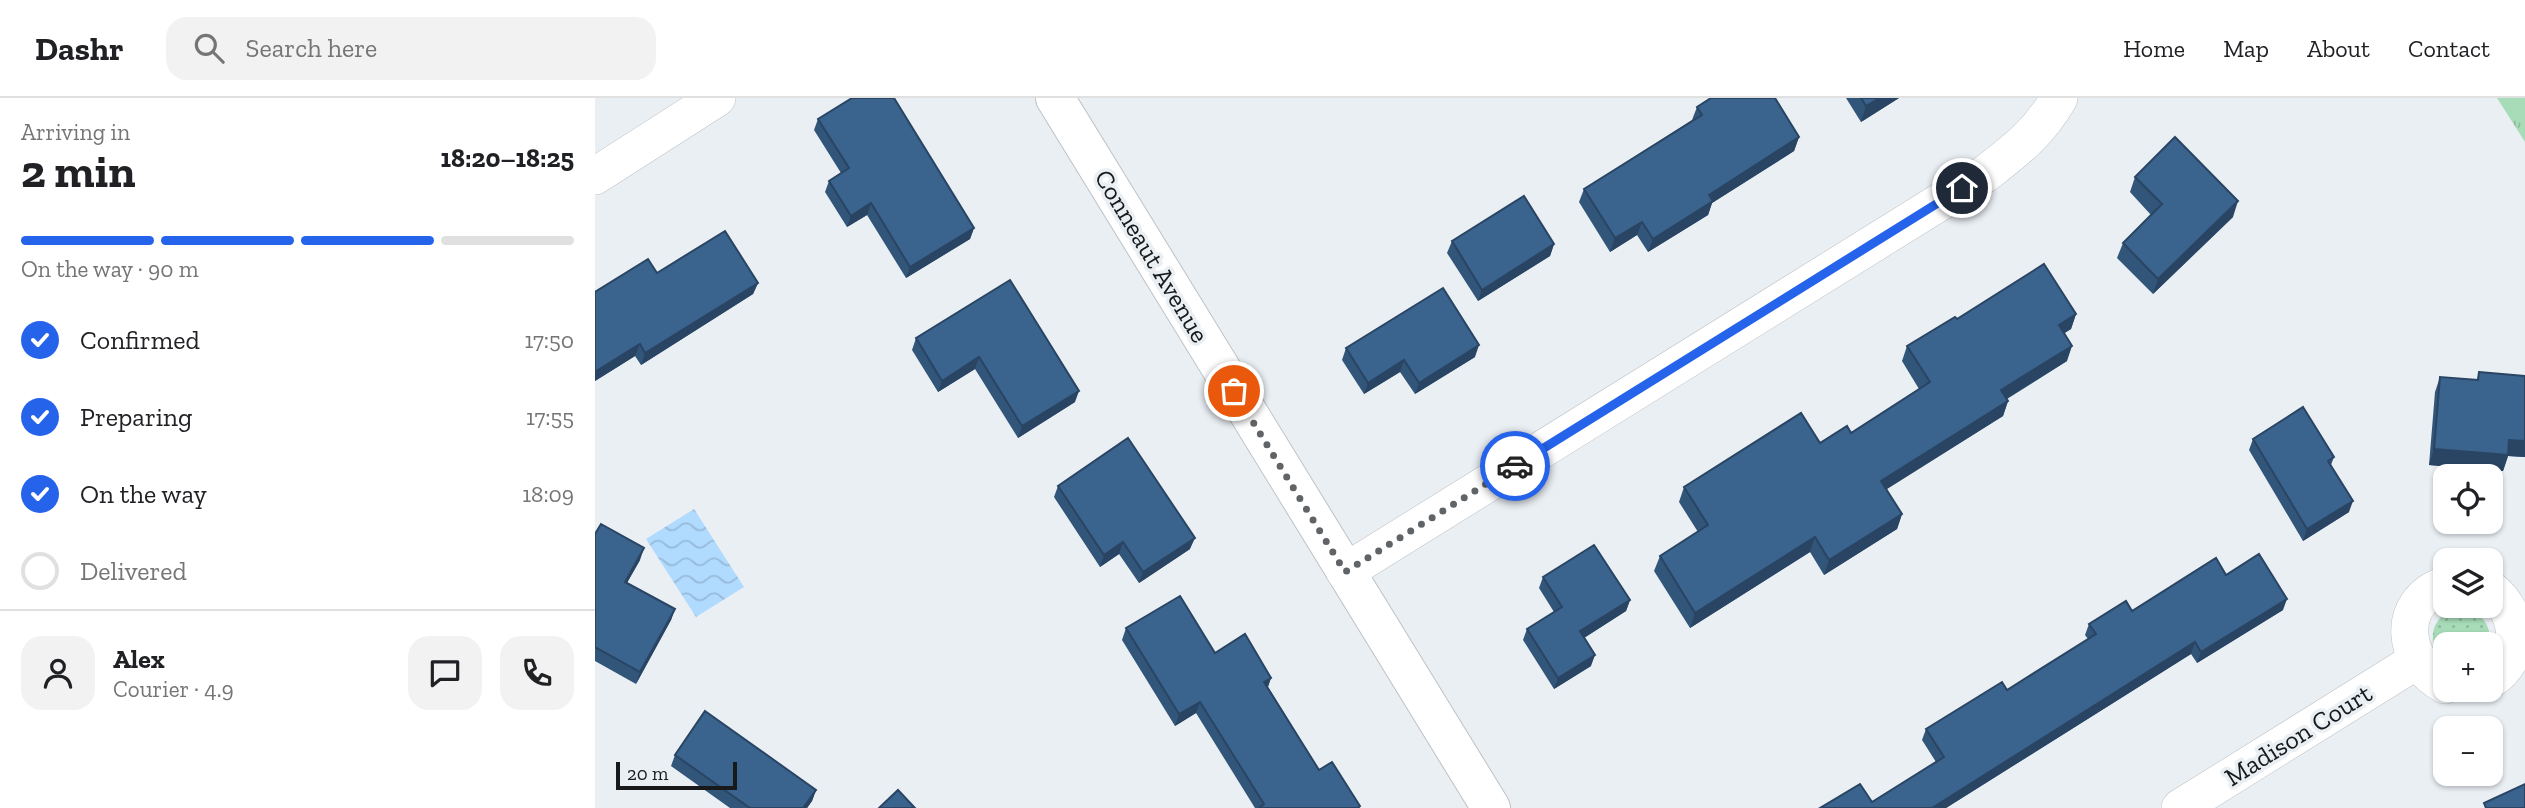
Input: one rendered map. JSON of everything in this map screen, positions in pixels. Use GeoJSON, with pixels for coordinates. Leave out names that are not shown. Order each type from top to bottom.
{"type":"FeatureCollection","features":[{"type":"Feature","properties":{"kind":"street"},"geometry":{"type":"LineString","coordinates":[[595,176],[717,98]]}},
{"type":"Feature","properties":{"kind":"street","name":"Conneaut Avenue"},"geometry":{"type":"LineString","coordinates":[[1055,98],[1491,808]]}},
{"type":"Feature","properties":{"kind":"street"},"geometry":{"type":"LineString","coordinates":[[1345,572],[1985,174],[2025,144],[2047,119],[2059,98]]}},
{"type":"Feature","properties":{"kind":"street"},"geometry":{"type":"LineString","coordinates":[[2433,592],[2424,598],[2414,611],[2410,628],[2410,645],[2416,661],[2433,678]]}},
{"type":"Feature","properties":{"kind":"street"},"geometry":{"type":"LineString","coordinates":[[2503,600],[2511,610],[2517,628],[2515,646],[2503,668]]}},
{"type":"Feature","properties":{"kind":"street","name":"Madison Court"},"geometry":{"type":"LineString","coordinates":[[2180,808],[2416,661]]}},
{"type":"Feature","properties":{"kind":"green space"},"geometry":{"type":"Polygon","coordinates":[[[2497,98],[2525,98],[2525,142],[2497,98]]]}},
{"type":"Feature","properties":{"kind":"green space"},"geometry":{"type":"Polygon","coordinates":[[[2440,618],[2482,618],[2489,632],[2433,632],[2440,618]]]}},
{"type":"Feature","properties":{"kind":"water"},"geometry":{"type":"Polygon","coordinates":[[[694,509],[744,587],[696,617],[646,539],[694,509]]]}},
{"type":"Feature","properties":{"kind":"building"},"geometry":{"type":"Polygon","coordinates":[[[852,98],[894,98],[974,228],[910,267],[871,203],[851,216],[829,181],[849,168],[818,119],[852,98]]]}},
{"type":"Feature","properties":{"kind":"building"},"geometry":{"type":"Polygon","coordinates":[[[1711,98],[1775,98],[1799,137],[1709,195],[1713,201],[1653,239],[1642,222],[1615,238],[1584,189],[1702,115],[1697,107],[1711,98]]]}},
{"type":"Feature","properties":{"kind":"building"},"geometry":{"type":"Polygon","coordinates":[[[1861,98],[1880,98],[1866,106],[1861,98]]]}},
{"type":"Feature","properties":{"kind":"building"},"geometry":{"type":"Polygon","coordinates":[[[2175,137],[2238,201],[2158,279],[2123,243],[2162,204],[2135,177],[2175,137]]]}},
{"type":"Feature","properties":{"kind":"building"},"geometry":{"type":"Polygon","coordinates":[[[1524,196],[1554,244],[1482,290],[1452,241],[1524,196]]]}},
{"type":"Feature","properties":{"kind":"building"},"geometry":{"type":"Polygon","coordinates":[[[725,231],[758,283],[645,353],[640,344],[595,372],[595,292],[648,259],[657,273],[725,231]]]}},
{"type":"Feature","properties":{"kind":"building"},"geometry":{"type":"Polygon","coordinates":[[[2044,264],[2076,314],[2059,325],[2072,346],[2001,390],[2008,401],[1881,481],[1902,514],[1829,560],[1815,537],[1695,613],[1660,556],[1708,525],[1684,487],[1801,413],[1820,443],[1847,426],[1851,433],[1930,382],[1907,346],[1955,317],[1957,319],[2044,264]]]}},
{"type":"Feature","properties":{"kind":"building"},"geometry":{"type":"Polygon","coordinates":[[[1010,280],[1079,391],[1022,426],[979,357],[942,381],[916,338],[1010,280]]]}},
{"type":"Feature","properties":{"kind":"building"},"geometry":{"type":"Polygon","coordinates":[[[1443,288],[1479,345],[1419,383],[1404,360],[1368,383],[1346,348],[1443,288]]]}},
{"type":"Feature","properties":{"kind":"building"},"geometry":{"type":"Polygon","coordinates":[[[2479,372],[2525,376],[2525,441],[2509,440],[2508,455],[2434,449],[2440,377],[2478,380],[2479,372]]]}},
{"type":"Feature","properties":{"kind":"building"},"geometry":{"type":"Polygon","coordinates":[[[2303,407],[2334,457],[2328,461],[2353,501],[2307,529],[2253,439],[2303,407]]]}},
{"type":"Feature","properties":{"kind":"building"},"geometry":{"type":"Polygon","coordinates":[[[1128,438],[1195,538],[1143,572],[1123,542],[1104,555],[1058,486],[1128,438]]]}},
{"type":"Feature","properties":{"kind":"building"},"geometry":{"type":"Polygon","coordinates":[[[601,524],[644,548],[625,582],[675,609],[640,672],[595,647],[595,534],[601,524]]]}},
{"type":"Feature","properties":{"kind":"building"},"geometry":{"type":"Polygon","coordinates":[[[1594,545],[1630,600],[1580,631],[1595,655],[1558,678],[1527,629],[1562,607],[1543,577],[1594,545]]]}},
{"type":"Feature","properties":{"kind":"building"},"geometry":{"type":"Polygon","coordinates":[[[2259,554],[2287,599],[2201,652],[2195,642],[1932,808],[1820,808],[1860,784],[1872,802],[1944,757],[1926,729],[2002,682],[2007,690],[2096,634],[2089,624],[2126,601],[2132,611],[2216,558],[2226,575],[2259,554]]]}},
{"type":"Feature","properties":{"kind":"building"},"geometry":{"type":"Polygon","coordinates":[[[1180,596],[1215,653],[1245,634],[1271,678],[1264,682],[1319,770],[1332,762],[1360,806],[1358,808],[1259,808],[1264,804],[1200,702],[1179,714],[1126,628],[1180,596]]]}},
{"type":"Feature","properties":{"kind":"building"},"geometry":{"type":"Polygon","coordinates":[[[705,711],[816,790],[803,808],[750,808],[675,755],[705,711]]]}},
{"type":"Feature","properties":{"kind":"building"},"geometry":{"type":"Polygon","coordinates":[[[2525,784],[2525,808],[2486,808],[2484,803],[2525,784]]]}},
{"type":"Feature","properties":{"kind":"building"},"geometry":{"type":"Polygon","coordinates":[[[898,790],[915,808],[879,808],[898,790]]]}},
{"type":"Feature","properties":{"kind":"way so far"},"geometry":{"type":"LineString","coordinates":[[1234,391],[1345,572],[1515,466]]}},
{"type":"Feature","properties":{"kind":"route"},"geometry":{"type":"LineString","coordinates":[[1515,466],[1962,188]]}}]}
